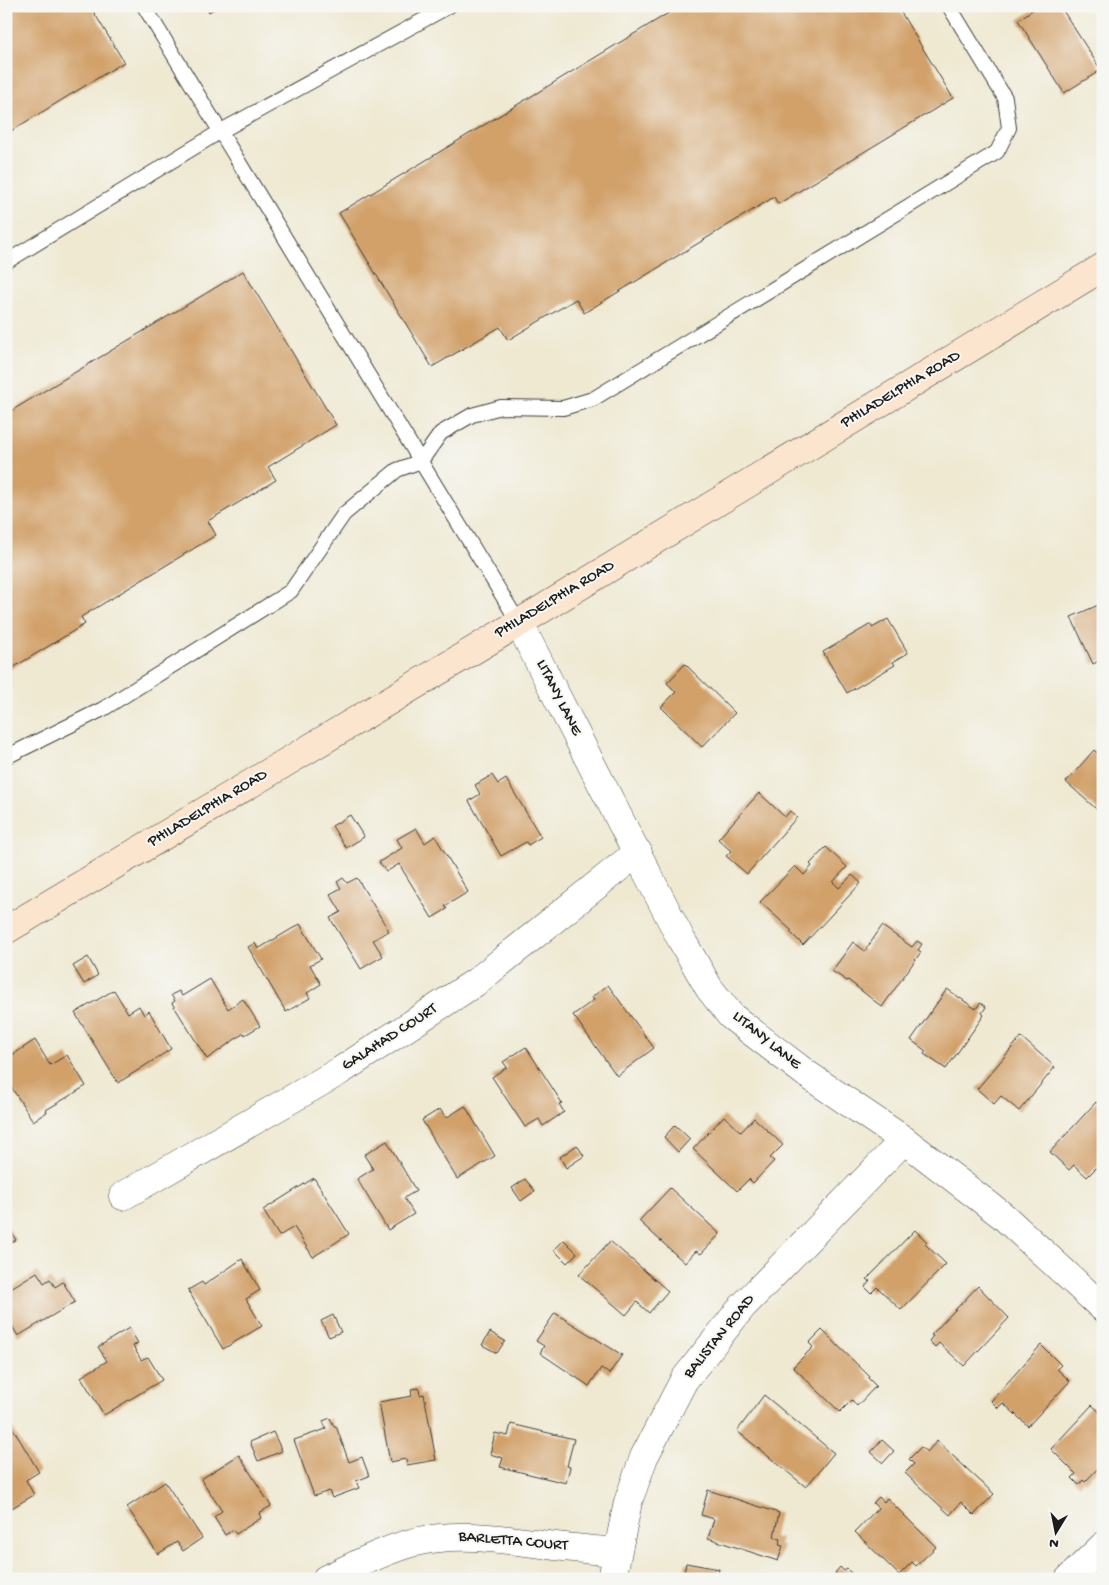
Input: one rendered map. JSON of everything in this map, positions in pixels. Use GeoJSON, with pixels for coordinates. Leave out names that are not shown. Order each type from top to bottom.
{"type":"FeatureCollection","features":[{"type":"Feature","properties":{"kind":"main road","name":"PHILADELPHIA ROAD"},"geometry":{"type":"LineString","coordinates":[[6,930],[519,623],[1103,267]]}},
{"type":"Feature","properties":{"kind":"street","name":"LITANY LANE"},"geometry":{"type":"LineString","coordinates":[[519,623],[681,939],[709,988],[731,1016],[808,1075],[904,1140],[1003,1216],[1103,1308]]}},
{"type":"Feature","properties":{"kind":"street","name":"GALAHAD COURT"},"geometry":{"type":"LineString","coordinates":[[123,1196],[340,1071],[476,982],[638,852]]}},
{"type":"Feature","properties":{"kind":"street","name":"BALISTAN ROAD"},"geometry":{"type":"LineString","coordinates":[[612,1579],[616,1552],[628,1502],[644,1457],[684,1380],[742,1307],[904,1140]]}},
{"type":"Feature","properties":{"kind":"street","name":"BARLETTA COURT"},"geometry":{"type":"LineString","coordinates":[[326,1579],[366,1560],[411,1543],[446,1538],[480,1536],[616,1552]]}},
{"type":"Feature","properties":{"kind":"street"},"geometry":{"type":"LineString","coordinates":[[1069,1579],[1103,1546]]}},
{"type":"Feature","properties":{"kind":"lane"},"geometry":{"type":"LineString","coordinates":[[144,6],[519,623]]}},
{"type":"Feature","properties":{"kind":"lane"},"geometry":{"type":"LineString","coordinates":[[6,262],[221,131],[449,6]]}},
{"type":"Feature","properties":{"kind":"lane"},"geometry":{"type":"LineString","coordinates":[[6,758],[102,709],[291,591],[344,514],[364,495],[397,470],[421,461],[441,433],[472,415],[501,407],[563,408],[593,399],[997,152],[1009,128],[1005,98],[949,6]]}},
{"type":"Feature","properties":{"kind":"building"},"geometry":{"type":"Polygon","coordinates":[[[6,6],[90,6],[124,62],[6,134],[6,6]]]}},
{"type":"Feature","properties":{"kind":"building"},"geometry":{"type":"Polygon","coordinates":[[[205,6],[219,6],[209,12],[205,6]]]}},
{"type":"Feature","properties":{"kind":"building"},"geometry":{"type":"Polygon","coordinates":[[[680,6],[897,6],[953,98],[778,204],[774,197],[584,313],[576,299],[508,340],[500,327],[432,367],[339,213],[680,6]]]}},
{"type":"Feature","properties":{"kind":"building"},"geometry":{"type":"Polygon","coordinates":[[[1038,6],[1060,6],[1101,70],[1064,93],[1018,20],[1038,6]]]}},
{"type":"Feature","properties":{"kind":"building"},"geometry":{"type":"Polygon","coordinates":[[[243,271],[336,425],[268,467],[276,480],[208,521],[216,535],[81,617],[85,624],[6,672],[6,414],[243,271]]]}},
{"type":"Feature","properties":{"kind":"building"},"geometry":{"type":"Polygon","coordinates":[[[1103,603],[1103,665],[1101,660],[1093,664],[1071,617],[1103,603]]]}},
{"type":"Feature","properties":{"kind":"building"},"geometry":{"type":"Polygon","coordinates":[[[888,619],[908,653],[893,662],[895,665],[847,693],[823,652],[871,624],[872,628],[888,619]]]}},
{"type":"Feature","properties":{"kind":"building"},"geometry":{"type":"Polygon","coordinates":[[[685,664],[735,713],[702,747],[661,707],[676,692],[667,683],[685,664]]]}},
{"type":"Feature","properties":{"kind":"building"},"geometry":{"type":"Polygon","coordinates":[[[1094,750],[1103,758],[1103,815],[1066,782],[1094,750]]]}},
{"type":"Feature","properties":{"kind":"building"},"geometry":{"type":"Polygon","coordinates":[[[492,775],[498,784],[506,779],[541,837],[528,845],[526,842],[501,856],[469,801],[480,794],[475,785],[492,775]]]}},
{"type":"Feature","properties":{"kind":"building"},"geometry":{"type":"Polygon","coordinates":[[[759,793],[785,817],[790,811],[797,817],[747,874],[726,856],[731,851],[718,839],[759,793]]]}},
{"type":"Feature","properties":{"kind":"building"},"geometry":{"type":"Polygon","coordinates":[[[350,815],[364,837],[346,848],[332,826],[350,815]]]}},
{"type":"Feature","properties":{"kind":"building"},"geometry":{"type":"Polygon","coordinates":[[[416,828],[425,843],[435,836],[468,892],[445,906],[447,909],[432,918],[399,864],[386,872],[379,862],[402,848],[397,839],[416,828]]]}},
{"type":"Feature","properties":{"kind":"building"},"geometry":{"type":"Polygon","coordinates":[[[826,847],[847,867],[833,882],[839,888],[852,875],[861,883],[803,945],[790,932],[792,931],[760,902],[795,866],[804,875],[812,866],[810,864],[826,847]]]}},
{"type":"Feature","properties":{"kind":"building"},"geometry":{"type":"Polygon","coordinates":[[[343,878],[347,883],[357,878],[389,931],[373,940],[383,956],[361,969],[330,918],[341,912],[330,894],[341,888],[337,882],[343,878]]]}},
{"type":"Feature","properties":{"kind":"building"},"geometry":{"type":"Polygon","coordinates":[[[300,924],[321,959],[310,965],[321,984],[307,993],[310,998],[286,1012],[248,947],[255,943],[258,949],[300,924]]]}},
{"type":"Feature","properties":{"kind":"building"},"geometry":{"type":"Polygon","coordinates":[[[882,926],[912,947],[917,941],[922,944],[918,950],[921,952],[882,1007],[848,980],[832,971],[853,942],[865,951],[882,926]]]}},
{"type":"Feature","properties":{"kind":"building"},"geometry":{"type":"Polygon","coordinates":[[[88,957],[98,975],[84,984],[73,966],[88,957]]]}},
{"type":"Feature","properties":{"kind":"building"},"geometry":{"type":"Polygon","coordinates":[[[210,979],[228,1009],[243,999],[260,1026],[245,1035],[244,1033],[207,1059],[172,1003],[175,1001],[171,995],[179,991],[182,996],[210,979]]]}},
{"type":"Feature","properties":{"kind":"building"},"geometry":{"type":"Polygon","coordinates":[[[608,985],[654,1048],[617,1076],[573,1015],[594,1000],[592,997],[608,985]]]}},
{"type":"Feature","properties":{"kind":"building"},"geometry":{"type":"Polygon","coordinates":[[[947,989],[976,1009],[980,1003],[986,1007],[982,1013],[984,1015],[946,1069],[924,1054],[926,1051],[911,1040],[947,989]]]}},
{"type":"Feature","properties":{"kind":"building"},"geometry":{"type":"Polygon","coordinates":[[[114,990],[128,1013],[139,1006],[144,1015],[149,1011],[171,1049],[118,1083],[75,1013],[114,990]]]}},
{"type":"Feature","properties":{"kind":"building"},"geometry":{"type":"Polygon","coordinates":[[[1021,1037],[1055,1067],[1019,1111],[1001,1096],[994,1104],[977,1089],[1021,1037]]]}},
{"type":"Feature","properties":{"kind":"building"},"geometry":{"type":"Polygon","coordinates":[[[35,1040],[50,1065],[67,1055],[86,1086],[46,1110],[47,1112],[33,1121],[6,1079],[6,1059],[35,1040]]]}},
{"type":"Feature","properties":{"kind":"building"},"geometry":{"type":"Polygon","coordinates":[[[526,1047],[562,1103],[559,1104],[564,1112],[543,1126],[539,1119],[525,1127],[492,1077],[507,1067],[503,1062],[526,1047]]]}},
{"type":"Feature","properties":{"kind":"building"},"geometry":{"type":"Polygon","coordinates":[[[1096,1102],[1103,1108],[1103,1161],[1087,1177],[1074,1165],[1069,1170],[1050,1152],[1096,1102]]]}},
{"type":"Feature","properties":{"kind":"building"},"geometry":{"type":"Polygon","coordinates":[[[465,1106],[495,1156],[457,1179],[422,1120],[440,1109],[446,1118],[465,1106]]]}},
{"type":"Feature","properties":{"kind":"building"},"geometry":{"type":"Polygon","coordinates":[[[724,1116],[741,1132],[754,1118],[783,1145],[770,1158],[774,1161],[753,1183],[749,1179],[737,1191],[693,1149],[724,1116]]]}},
{"type":"Feature","properties":{"kind":"building"},"geometry":{"type":"Polygon","coordinates":[[[675,1125],[690,1139],[678,1152],[664,1137],[675,1125]]]}},
{"type":"Feature","properties":{"kind":"building"},"geometry":{"type":"Polygon","coordinates":[[[387,1141],[416,1191],[404,1198],[414,1214],[388,1230],[357,1179],[373,1169],[364,1155],[387,1141]]]}},
{"type":"Feature","properties":{"kind":"building"},"geometry":{"type":"Polygon","coordinates":[[[577,1145],[584,1156],[566,1168],[560,1157],[577,1145]]]}},
{"type":"Feature","properties":{"kind":"building"},"geometry":{"type":"Polygon","coordinates":[[[314,1178],[349,1234],[313,1257],[294,1227],[279,1236],[263,1210],[314,1178]]]}},
{"type":"Feature","properties":{"kind":"building"},"geometry":{"type":"Polygon","coordinates":[[[525,1179],[535,1191],[521,1201],[512,1188],[525,1179]]]}},
{"type":"Feature","properties":{"kind":"building"},"geometry":{"type":"Polygon","coordinates":[[[670,1188],[720,1234],[701,1254],[696,1251],[685,1263],[639,1221],[670,1188]]]}},
{"type":"Feature","properties":{"kind":"building"},"geometry":{"type":"Polygon","coordinates":[[[6,1224],[16,1240],[6,1246],[6,1224]]]}},
{"type":"Feature","properties":{"kind":"building"},"geometry":{"type":"Polygon","coordinates":[[[915,1230],[927,1242],[925,1244],[946,1264],[901,1310],[877,1287],[871,1293],[865,1287],[870,1281],[867,1279],[915,1230]]]}},
{"type":"Feature","properties":{"kind":"building"},"geometry":{"type":"Polygon","coordinates":[[[564,1240],[577,1253],[567,1263],[554,1250],[564,1240]]]}},
{"type":"Feature","properties":{"kind":"building"},"geometry":{"type":"Polygon","coordinates":[[[610,1241],[668,1291],[649,1313],[637,1302],[626,1315],[579,1275],[610,1241]]]}},
{"type":"Feature","properties":{"kind":"building"},"geometry":{"type":"Polygon","coordinates":[[[242,1259],[260,1290],[246,1299],[262,1326],[223,1349],[188,1290],[202,1282],[204,1285],[242,1259]]]}},
{"type":"Feature","properties":{"kind":"building"},"geometry":{"type":"Polygon","coordinates":[[[37,1272],[44,1283],[50,1279],[55,1287],[63,1282],[75,1302],[18,1336],[6,1316],[6,1291],[37,1272]]]}},
{"type":"Feature","properties":{"kind":"building"},"geometry":{"type":"Polygon","coordinates":[[[978,1286],[1009,1318],[964,1366],[939,1343],[935,1347],[929,1341],[933,1336],[931,1335],[978,1286]]]}},
{"type":"Feature","properties":{"kind":"building"},"geometry":{"type":"Polygon","coordinates":[[[555,1313],[622,1355],[609,1374],[601,1368],[589,1386],[540,1353],[544,1346],[536,1341],[555,1313]]]}},
{"type":"Feature","properties":{"kind":"building"},"geometry":{"type":"Polygon","coordinates":[[[333,1315],[341,1332],[329,1337],[321,1321],[333,1315]]]}},
{"type":"Feature","properties":{"kind":"building"},"geometry":{"type":"Polygon","coordinates":[[[129,1328],[138,1343],[133,1346],[141,1360],[148,1357],[162,1380],[104,1415],[81,1377],[107,1361],[98,1347],[129,1328]]]}},
{"type":"Feature","properties":{"kind":"building"},"geometry":{"type":"Polygon","coordinates":[[[822,1330],[869,1376],[868,1378],[876,1386],[857,1406],[852,1400],[840,1412],[793,1367],[813,1347],[809,1343],[822,1330]]]}},
{"type":"Feature","properties":{"kind":"building"},"geometry":{"type":"Polygon","coordinates":[[[490,1332],[505,1341],[497,1353],[482,1345],[490,1332]]]}},
{"type":"Feature","properties":{"kind":"building"},"geometry":{"type":"Polygon","coordinates":[[[1041,1345],[1061,1365],[1057,1369],[1070,1381],[1028,1426],[1003,1403],[998,1408],[991,1401],[1041,1345]]]}},
{"type":"Feature","properties":{"kind":"building"},"geometry":{"type":"Polygon","coordinates":[[[419,1388],[420,1395],[424,1394],[436,1460],[407,1465],[406,1459],[390,1462],[379,1402],[412,1396],[411,1389],[419,1388]]]}},
{"type":"Feature","properties":{"kind":"building"},"geometry":{"type":"Polygon","coordinates":[[[764,1395],[834,1453],[806,1487],[737,1431],[764,1395]]]}},
{"type":"Feature","properties":{"kind":"building"},"geometry":{"type":"Polygon","coordinates":[[[1092,1405],[1103,1415],[1103,1463],[1085,1482],[1083,1480],[1079,1485],[1072,1478],[1076,1474],[1051,1449],[1092,1405]]]}},
{"type":"Feature","properties":{"kind":"building"},"geometry":{"type":"Polygon","coordinates":[[[6,1417],[39,1472],[26,1480],[34,1495],[10,1509],[6,1503],[6,1417]]]}},
{"type":"Feature","properties":{"kind":"building"},"geometry":{"type":"Polygon","coordinates":[[[330,1418],[334,1426],[336,1426],[349,1462],[362,1457],[369,1476],[356,1481],[359,1488],[332,1498],[329,1491],[314,1496],[294,1440],[326,1429],[323,1421],[330,1418]]]}},
{"type":"Feature","properties":{"kind":"building"},"geometry":{"type":"Polygon","coordinates":[[[511,1424],[574,1439],[567,1466],[570,1467],[566,1483],[500,1467],[503,1458],[490,1454],[495,1433],[508,1436],[511,1424]]]}},
{"type":"Feature","properties":{"kind":"building"},"geometry":{"type":"Polygon","coordinates":[[[273,1432],[282,1451],[258,1461],[250,1442],[273,1432]]]}},
{"type":"Feature","properties":{"kind":"building"},"geometry":{"type":"Polygon","coordinates":[[[882,1440],[894,1451],[883,1463],[871,1452],[882,1440]]]}},
{"type":"Feature","properties":{"kind":"building"},"geometry":{"type":"Polygon","coordinates":[[[937,1441],[994,1494],[974,1515],[961,1502],[950,1515],[905,1473],[914,1464],[909,1459],[921,1447],[927,1452],[937,1441]]]}},
{"type":"Feature","properties":{"kind":"building"},"geometry":{"type":"Polygon","coordinates":[[[239,1455],[271,1506],[259,1513],[261,1518],[236,1534],[233,1530],[225,1535],[214,1517],[222,1511],[201,1479],[239,1455]]]}},
{"type":"Feature","properties":{"kind":"building"},"geometry":{"type":"Polygon","coordinates":[[[165,1482],[202,1538],[183,1551],[177,1542],[158,1554],[127,1507],[165,1482]]]}},
{"type":"Feature","properties":{"kind":"building"},"geometry":{"type":"Polygon","coordinates":[[[708,1490],[779,1513],[774,1537],[781,1539],[779,1545],[783,1546],[778,1561],[708,1538],[714,1519],[701,1515],[708,1490]]]}},
{"type":"Feature","properties":{"kind":"building"},"geometry":{"type":"Polygon","coordinates":[[[879,1497],[884,1502],[887,1498],[936,1547],[916,1566],[912,1562],[899,1575],[855,1532],[878,1508],[873,1503],[879,1497]]]}},
{"type":"Feature","properties":{"kind":"building"},"geometry":{"type":"Polygon","coordinates":[[[686,1563],[719,1569],[717,1579],[683,1579],[686,1563]]]}},
{"type":"Feature","properties":{"kind":"building"},"geometry":{"type":"Polygon","coordinates":[[[840,1567],[844,1571],[847,1569],[857,1579],[838,1579],[840,1577],[835,1573],[840,1567]]]}}]}
